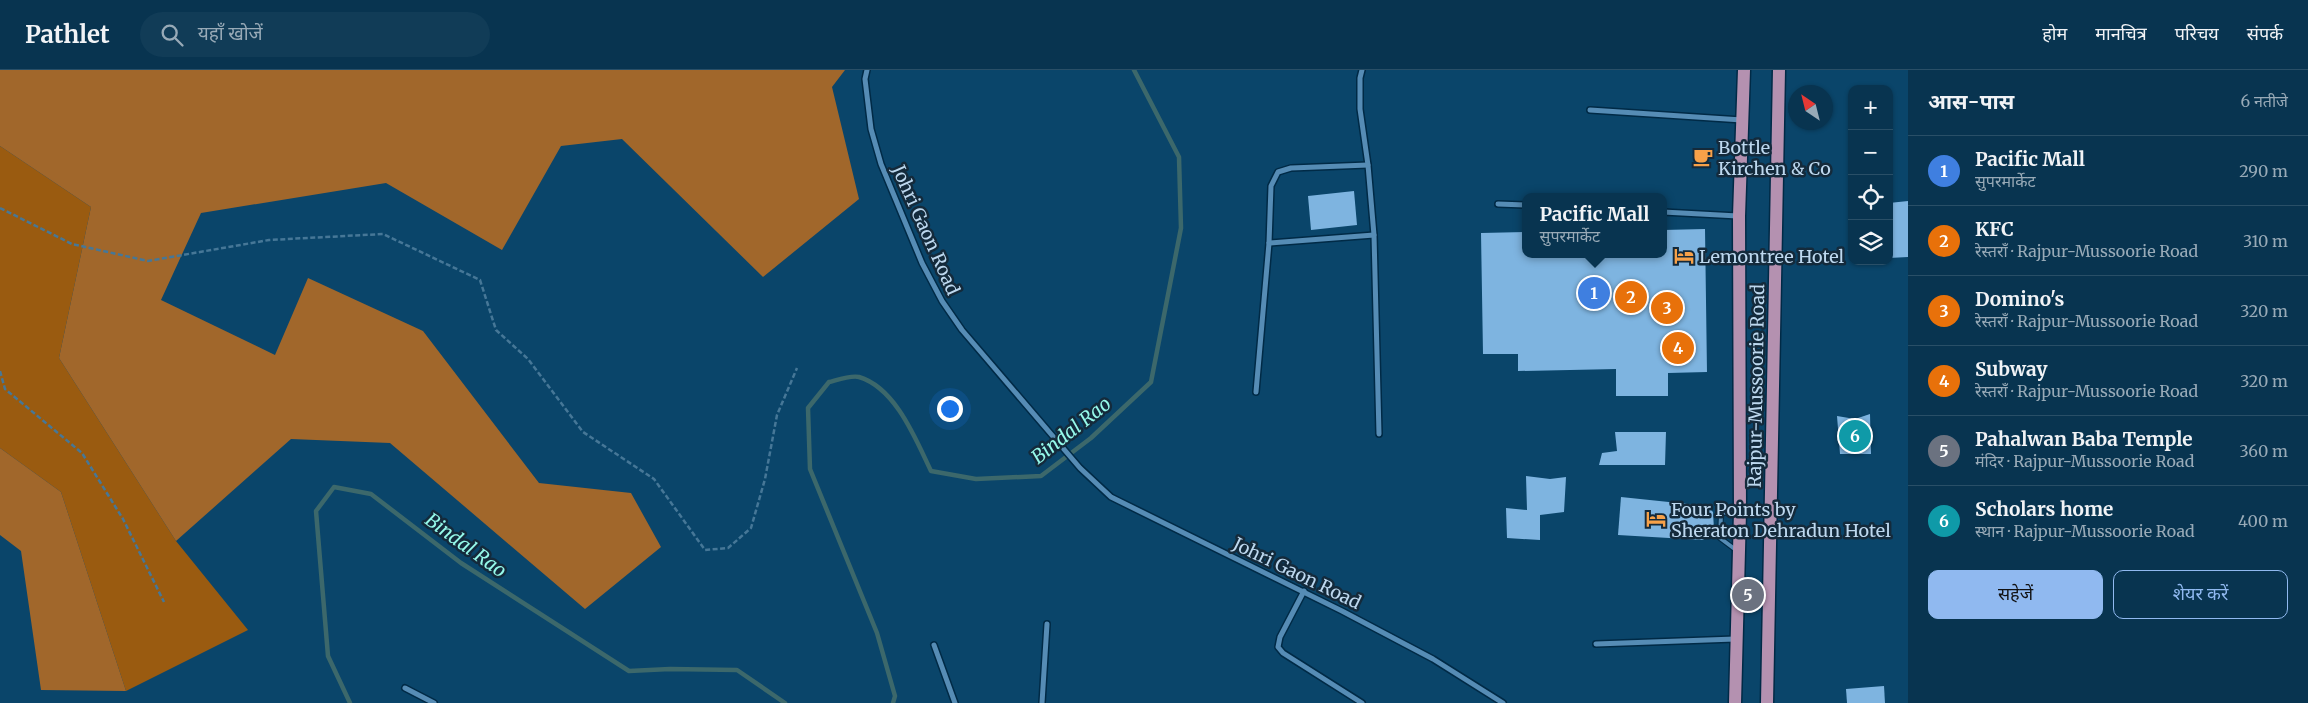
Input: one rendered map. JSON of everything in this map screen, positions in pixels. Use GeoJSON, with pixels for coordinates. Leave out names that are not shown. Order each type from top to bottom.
{"type":"FeatureCollection","features":[{"type":"Feature","properties":{"kind":"main road","name":"Rajpur-Mussoorie Road"},"geometry":{"type":"LineString","coordinates":[[1735,703],[1740,553],[1739,216],[1744,70]]}},
{"type":"Feature","properties":{"kind":"main road","name":"Rajpur-Mussoorie Road"},"geometry":{"type":"LineString","coordinates":[[1767,703],[1779,70]]}},
{"type":"Feature","properties":{"kind":"street","name":"Johri Gaon Road"},"geometry":{"type":"LineString","coordinates":[[867,70],[865,80],[871,128],[882,164],[922,263],[942,301],[962,330],[1080,468],[1111,497],[1304,591],[1433,658],[1503,703]]}},
{"type":"Feature","properties":{"kind":"street"},"geometry":{"type":"LineString","coordinates":[[1362,70],[1360,78],[1360,109],[1368,165],[1374,235],[1379,434]]}},
{"type":"Feature","properties":{"kind":"street"},"geometry":{"type":"LineString","coordinates":[[1590,110],[1742,120]]}},
{"type":"Feature","properties":{"kind":"street"},"geometry":{"type":"LineString","coordinates":[[1256,392],[1269,243],[1271,186],[1278,172],[1291,168],[1368,165]]}},
{"type":"Feature","properties":{"kind":"street"},"geometry":{"type":"LineString","coordinates":[[1498,204],[1522,205]]}},
{"type":"Feature","properties":{"kind":"street"},"geometry":{"type":"LineString","coordinates":[[1667,212],[1739,216]]}},
{"type":"Feature","properties":{"kind":"street"},"geometry":{"type":"LineString","coordinates":[[1269,243],[1374,235]]}},
{"type":"Feature","properties":{"kind":"street"},"geometry":{"type":"LineString","coordinates":[[1304,591],[1280,637],[1278,647],[1282,653],[1362,703]]}},
{"type":"Feature","properties":{"kind":"street"},"geometry":{"type":"LineString","coordinates":[[1042,703],[1047,624]]}},
{"type":"Feature","properties":{"kind":"street"},"geometry":{"type":"LineString","coordinates":[[1596,644],[1738,639]]}},
{"type":"Feature","properties":{"kind":"street"},"geometry":{"type":"LineString","coordinates":[[934,645],[955,703]]}},
{"type":"Feature","properties":{"kind":"street"},"geometry":{"type":"LineString","coordinates":[[405,688],[434,703]]}},
{"type":"Feature","properties":{"kind":"lane"},"geometry":{"type":"LineString","coordinates":[[1740,512],[1721,513],[1720,538],[1740,553]]}},
{"type":"Feature","properties":{"kind":"path"},"geometry":{"type":"LineString","coordinates":[[0,208],[72,244],[148,261],[269,240],[384,234],[480,280],[496,330],[528,359],[584,432],[654,479],[705,550],[728,548],[751,528],[765,479],[777,415],[797,368]]}},
{"type":"Feature","properties":{"kind":"path"},"geometry":{"type":"LineString","coordinates":[[0,371],[5,389],[82,452],[123,519],[164,602]]}},
{"type":"Feature","properties":{"kind":"shaded area"},"geometry":{"type":"Polygon","coordinates":[[[0,70],[845,70],[832,87],[859,199],[763,277],[622,139],[561,146],[502,250],[386,183],[201,213],[161,300],[275,355],[308,278],[423,331],[539,483],[631,493],[661,547],[585,609],[390,443],[291,439],[176,541],[59,358],[91,207],[0,146],[0,70]]]}},
{"type":"Feature","properties":{"kind":"shaded area"},"geometry":{"type":"Polygon","coordinates":[[[0,146],[91,207],[59,358],[176,541],[248,630],[126,691],[61,492],[0,448],[0,146]]]}},
{"type":"Feature","properties":{"kind":"shaded area"},"geometry":{"type":"Polygon","coordinates":[[[0,448],[61,492],[126,691],[41,690],[21,551],[0,535],[0,448]]]}},
{"type":"Feature","properties":{"kind":"building"},"geometry":{"type":"Polygon","coordinates":[[[1354,191],[1357,225],[1311,230],[1308,196],[1354,191]]]}},
{"type":"Feature","properties":{"kind":"building"},"geometry":{"type":"Polygon","coordinates":[[[1908,201],[1908,257],[1893,258],[1893,203],[1908,201]]]}},
{"type":"Feature","properties":{"kind":"building"},"geometry":{"type":"Polygon","coordinates":[[[1705,229],[1707,372],[1668,373],[1668,396],[1616,396],[1616,369],[1518,371],[1518,354],[1483,354],[1481,233],[1522,232],[1522,258],[1667,258],[1667,230],[1705,229]]]}},
{"type":"Feature","properties":{"kind":"building"},"geometry":{"type":"Polygon","coordinates":[[[1870,414],[1871,454],[1840,454],[1837,416],[1855,419],[1870,414]]]}},
{"type":"Feature","properties":{"kind":"building"},"geometry":{"type":"Polygon","coordinates":[[[1615,432],[1666,432],[1665,465],[1599,465],[1602,453],[1617,451],[1615,432]]]}},
{"type":"Feature","properties":{"kind":"building"},"geometry":{"type":"Polygon","coordinates":[[[1526,476],[1550,479],[1566,477],[1564,512],[1540,515],[1540,540],[1507,538],[1506,508],[1527,510],[1526,476]]]}},
{"type":"Feature","properties":{"kind":"building"},"geometry":{"type":"Polygon","coordinates":[[[1621,497],[1707,506],[1713,512],[1714,530],[1703,540],[1618,535],[1621,497]]]}},
{"type":"Feature","properties":{"kind":"building"},"geometry":{"type":"Polygon","coordinates":[[[1884,686],[1885,703],[1847,703],[1846,689],[1884,686]]]}},
{"type":"Feature","properties":{"kind":"waterway","name":"Bindal Rao"},"geometry":{"type":"LineString","coordinates":[[893,703],[895,696],[877,633],[810,469],[808,408],[829,382],[848,377],[859,377],[872,383],[894,403],[911,431],[931,471],[976,479],[1041,476],[1091,438],[1151,382],[1181,228],[1179,157],[1134,70]]}},
{"type":"Feature","properties":{"kind":"waterway","name":"Bindal Rao"},"geometry":{"type":"LineString","coordinates":[[350,703],[328,656],[316,511],[334,487],[371,494],[461,563],[629,671],[670,669],[737,670],[785,703]]}},
{"type":"Feature","properties":{"kind":"place","name":"Bottle Kirchen & Co"},"geometry":{"type":"Point","coordinates":[1703,157]}},
{"type":"Feature","properties":{"kind":"place","name":"Lemontree Hotel"},"geometry":{"type":"Point","coordinates":[1684,256]}},
{"type":"Feature","properties":{"kind":"place","name":"Pacific Mall"},"geometry":{"type":"Point","coordinates":[1594,293]}},
{"type":"Feature","properties":{"kind":"place","name":"KFC"},"geometry":{"type":"Point","coordinates":[1631,297]}},
{"type":"Feature","properties":{"kind":"place","name":"Domino's"},"geometry":{"type":"Point","coordinates":[1667,308]}},
{"type":"Feature","properties":{"kind":"place","name":"Subway"},"geometry":{"type":"Point","coordinates":[1678,348]}},
{"type":"Feature","properties":{"kind":"place","name":"Scholars home"},"geometry":{"type":"Point","coordinates":[1855,436]}},
{"type":"Feature","properties":{"kind":"place","name":"Four Points by Sheraton Dehradun Hotel"},"geometry":{"type":"Point","coordinates":[1656,519]}},
{"type":"Feature","properties":{"kind":"place","name":"Pahalwan Baba Temple"},"geometry":{"type":"Point","coordinates":[1748,595]}}]}
